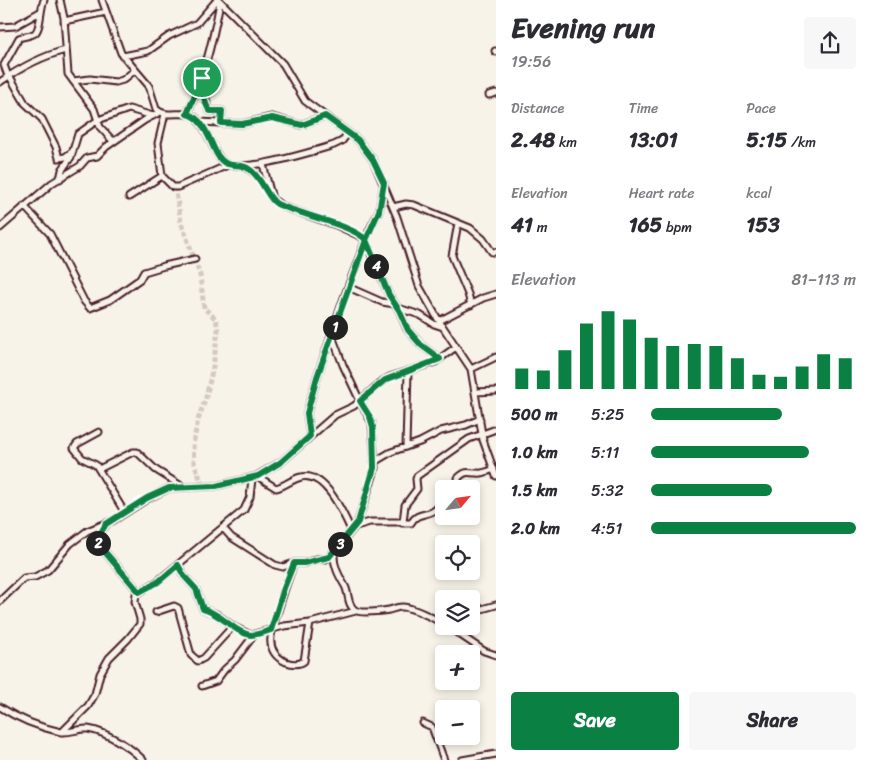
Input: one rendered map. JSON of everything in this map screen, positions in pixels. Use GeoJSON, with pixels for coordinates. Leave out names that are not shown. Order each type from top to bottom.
{"type":"FeatureCollection","features":[{"type":"Feature","properties":{"kind":"street"},"geometry":{"type":"LineString","coordinates":[[44,0],[40,12],[40,26],[37,32],[20,38],[4,65],[25,103],[42,119],[56,147],[59,158],[65,157],[73,150]]}},
{"type":"Feature","properties":{"kind":"street"},"geometry":{"type":"LineString","coordinates":[[60,0],[64,21],[67,70],[94,109],[103,132],[112,140],[116,140]]}},
{"type":"Feature","properties":{"kind":"street"},"geometry":{"type":"LineString","coordinates":[[102,0],[123,56],[149,86],[156,108],[163,113]]}},
{"type":"Feature","properties":{"kind":"street"},"geometry":{"type":"LineString","coordinates":[[123,56],[148,51],[169,36],[198,23],[219,1]]}},
{"type":"Feature","properties":{"kind":"street"},"geometry":{"type":"LineString","coordinates":[[187,114],[202,78],[215,28],[219,1]]}},
{"type":"Feature","properties":{"kind":"street"},"geometry":{"type":"LineString","coordinates":[[219,1],[283,64],[302,97],[358,140],[369,154],[394,207],[419,286],[443,328],[471,369],[482,434],[496,476]]}},
{"type":"Feature","properties":{"kind":"street"},"geometry":{"type":"LineString","coordinates":[[0,27],[17,25],[40,12]]}},
{"type":"Feature","properties":{"kind":"street"},"geometry":{"type":"LineString","coordinates":[[64,21],[106,12]]}},
{"type":"Feature","properties":{"kind":"street"},"geometry":{"type":"LineString","coordinates":[[0,82],[8,75],[48,55],[66,50]]}},
{"type":"Feature","properties":{"kind":"street"},"geometry":{"type":"LineString","coordinates":[[73,81],[90,79],[109,82],[120,81],[135,70]]}},
{"type":"Feature","properties":{"kind":"street"},"geometry":{"type":"LineString","coordinates":[[202,78],[208,108],[210,111],[222,111],[221,123]]}},
{"type":"Feature","properties":{"kind":"street"},"geometry":{"type":"LineString","coordinates":[[489,95],[496,93]]}},
{"type":"Feature","properties":{"kind":"street"},"geometry":{"type":"LineString","coordinates":[[60,179],[62,170],[73,150],[79,133],[98,120],[129,109],[153,116]]}},
{"type":"Feature","properties":{"kind":"street"},"geometry":{"type":"LineString","coordinates":[[0,228],[24,206],[81,165],[87,158],[97,156],[106,147],[145,120],[163,113],[187,114],[194,117],[206,132],[223,162],[228,165],[246,167],[334,145],[348,133]]}},
{"type":"Feature","properties":{"kind":"street"},"geometry":{"type":"LineString","coordinates":[[163,113],[158,143],[162,176],[173,186],[178,187],[228,165]]}},
{"type":"Feature","properties":{"kind":"street"},"geometry":{"type":"LineString","coordinates":[[199,122],[242,124],[272,118],[302,125],[325,116]]}},
{"type":"Feature","properties":{"kind":"street"},"geometry":{"type":"LineString","coordinates":[[263,164],[271,196]]}},
{"type":"Feature","properties":{"kind":"street"},"geometry":{"type":"LineString","coordinates":[[246,167],[259,177],[274,202],[350,230],[363,237],[366,240],[386,288],[408,330],[421,345],[440,359]]}},
{"type":"Feature","properties":{"kind":"street"},"geometry":{"type":"LineString","coordinates":[[129,197],[162,176]]}},
{"type":"Feature","properties":{"kind":"street"},"geometry":{"type":"LineString","coordinates":[[310,436],[307,413],[320,365],[366,240],[379,211],[384,183]]}},
{"type":"Feature","properties":{"kind":"street"},"geometry":{"type":"LineString","coordinates":[[394,207],[406,204],[414,205],[458,223],[478,233],[492,252],[496,252]]}},
{"type":"Feature","properties":{"kind":"street"},"geometry":{"type":"LineString","coordinates":[[24,206],[50,234],[84,301],[90,308],[110,300],[140,279],[144,272],[195,259]]}},
{"type":"Feature","properties":{"kind":"street"},"geometry":{"type":"LineString","coordinates":[[458,223],[452,256],[471,305]]}},
{"type":"Feature","properties":{"kind":"street"},"geometry":{"type":"LineString","coordinates":[[348,287],[371,298],[420,315],[443,328]]}},
{"type":"Feature","properties":{"kind":"street"},"geometry":{"type":"LineString","coordinates":[[439,321],[483,298],[496,294]]}},
{"type":"Feature","properties":{"kind":"street"},"geometry":{"type":"LineString","coordinates":[[223,528],[231,537],[281,567],[294,563],[326,559],[334,553],[353,528],[373,476],[373,427],[370,417],[360,401],[343,365],[332,336]]}},
{"type":"Feature","properties":{"kind":"street"},"geometry":{"type":"LineString","coordinates":[[0,601],[22,580],[48,570],[81,534],[94,527],[106,524],[169,488],[216,486],[252,479],[281,462],[339,413],[354,406],[385,380],[440,359],[456,347]]}},
{"type":"Feature","properties":{"kind":"street"},"geometry":{"type":"LineString","coordinates":[[471,369],[496,357]]}},
{"type":"Feature","properties":{"kind":"street"},"geometry":{"type":"LineString","coordinates":[[406,447],[408,371]]}},
{"type":"Feature","properties":{"kind":"street"},"geometry":{"type":"LineString","coordinates":[[476,392],[496,391]]}},
{"type":"Feature","properties":{"kind":"street"},"geometry":{"type":"LineString","coordinates":[[374,462],[391,452],[441,431],[466,425],[480,419]]}},
{"type":"Feature","properties":{"kind":"street"},"geometry":{"type":"LineString","coordinates":[[402,523],[405,505],[416,491],[417,476],[463,442],[496,429]]}},
{"type":"Feature","properties":{"kind":"street"},"geometry":{"type":"LineString","coordinates":[[99,432],[73,447],[82,458],[96,465],[125,513]]}},
{"type":"Feature","properties":{"kind":"street"},"geometry":{"type":"LineString","coordinates":[[99,469],[133,452],[138,452],[156,470],[183,487]]}},
{"type":"Feature","properties":{"kind":"street"},"geometry":{"type":"LineString","coordinates":[[458,480],[464,473],[470,471],[480,474],[494,469]]}},
{"type":"Feature","properties":{"kind":"street"},"geometry":{"type":"LineString","coordinates":[[258,476],[276,488],[302,476],[315,480],[331,494],[353,528]]}},
{"type":"Feature","properties":{"kind":"street"},"geometry":{"type":"LineString","coordinates":[[62,732],[88,706],[95,694],[100,674],[109,658],[140,624],[134,598],[136,594],[158,582],[223,528],[246,506],[250,497],[252,479]]}},
{"type":"Feature","properties":{"kind":"street"},"geometry":{"type":"LineString","coordinates":[[353,528],[370,522],[411,523],[415,517],[435,510]]}},
{"type":"Feature","properties":{"kind":"street"},"geometry":{"type":"LineString","coordinates":[[106,524],[100,534],[99,545],[139,592]]}},
{"type":"Feature","properties":{"kind":"street"},"geometry":{"type":"LineString","coordinates":[[334,553],[334,561],[339,576],[346,588],[350,604],[356,611]]}},
{"type":"Feature","properties":{"kind":"street"},"geometry":{"type":"LineString","coordinates":[[294,563],[271,630],[271,645],[278,655],[288,662],[302,664],[306,657],[310,623]]}},
{"type":"Feature","properties":{"kind":"street"},"geometry":{"type":"LineString","coordinates":[[178,565],[184,576],[196,589],[203,609],[216,614],[232,626],[254,635],[356,611],[386,611],[404,607],[435,619]]}},
{"type":"Feature","properties":{"kind":"street"},"geometry":{"type":"LineString","coordinates":[[480,609],[496,605]]}},
{"type":"Feature","properties":{"kind":"street"},"geometry":{"type":"LineString","coordinates":[[156,612],[171,607],[178,607],[191,655],[198,661],[204,658],[232,626]]}},
{"type":"Feature","properties":{"kind":"street"},"geometry":{"type":"LineString","coordinates":[[202,686],[216,680],[235,660],[254,635]]}},
{"type":"Feature","properties":{"kind":"street"},"geometry":{"type":"LineString","coordinates":[[460,635],[484,651],[496,655]]}},
{"type":"Feature","properties":{"kind":"street"},"geometry":{"type":"LineString","coordinates":[[0,706],[29,723],[62,732],[84,729],[94,731],[128,748],[143,760]]}},
{"type":"Feature","properties":{"kind":"street"},"geometry":{"type":"LineString","coordinates":[[422,723],[432,727],[444,760]]}},
{"type":"Feature","properties":{"kind":"street"},"geometry":{"type":"LineString","coordinates":[[462,760],[496,754]]}},
{"type":"Feature","properties":{"kind":"tunnel"},"geometry":{"type":"LineString","coordinates":[[175,187],[181,222],[200,275],[204,308],[216,319],[218,330],[213,367],[193,444],[194,462],[203,487]]}},
{"type":"Feature","properties":{"kind":"route"},"geometry":{"type":"LineString","coordinates":[[202,78],[187,114],[197,119],[223,162],[232,166],[246,167],[254,172],[277,204],[350,230],[366,240],[320,365],[307,413],[310,436],[272,469],[252,479],[216,486],[169,488],[147,498],[106,524],[98,540],[99,545],[106,554],[139,592],[158,582],[178,565],[184,576],[196,589],[203,609],[216,614],[241,631],[254,635],[271,630],[294,563],[326,559],[334,553],[358,522],[374,468],[373,427],[370,417],[360,401],[370,391],[390,377],[440,359],[421,345],[408,330],[378,273],[371,255],[366,240],[379,211],[384,183],[373,160],[358,140],[325,116],[302,125],[275,118],[266,118],[242,124],[233,122],[221,123],[222,111],[210,111],[208,108],[202,78]]}}]}
